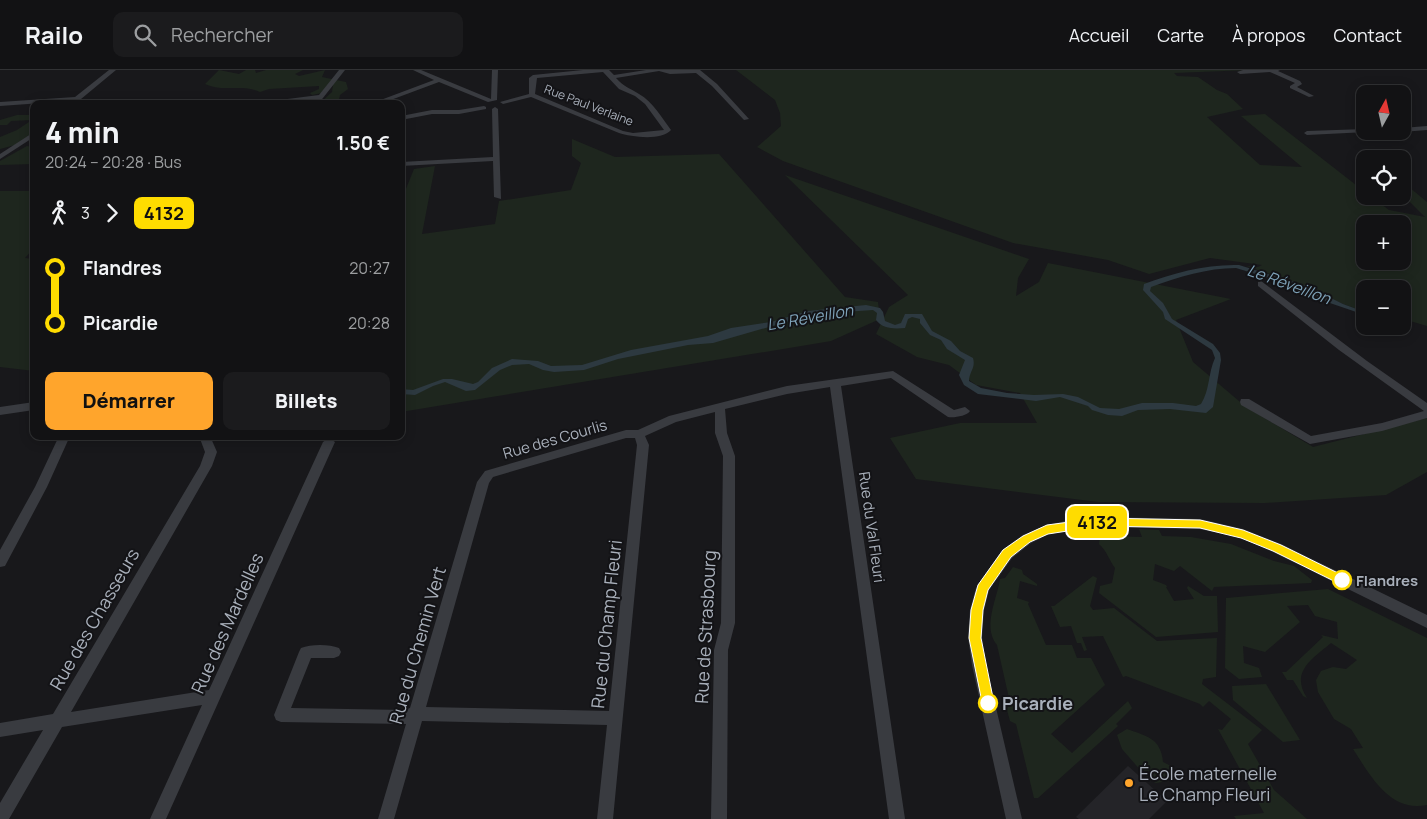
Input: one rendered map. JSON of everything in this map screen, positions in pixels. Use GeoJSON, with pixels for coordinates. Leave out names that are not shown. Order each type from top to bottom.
{"type":"FeatureCollection","features":[{"type":"Feature","properties":{"kind":"street"},"geometry":{"type":"LineString","coordinates":[[75,100],[113,70]]}},
{"type":"Feature","properties":{"kind":"street"},"geometry":{"type":"LineString","coordinates":[[319,100],[342,70]]}},
{"type":"Feature","properties":{"kind":"street"},"geometry":{"type":"LineString","coordinates":[[405,117],[432,112],[459,112],[502,107],[503,102],[492,100],[416,70]]}},
{"type":"Feature","properties":{"kind":"street"},"geometry":{"type":"LineString","coordinates":[[492,100],[495,70]]}},
{"type":"Feature","properties":{"kind":"street","name":"Rue Paul Verlaine"},"geometry":{"type":"LineString","coordinates":[[503,102],[532,95],[621,132],[633,135],[665,133],[668,130],[647,103],[637,95],[622,88],[604,70],[535,76],[532,78],[532,95]]}},
{"type":"Feature","properties":{"kind":"street"},"geometry":{"type":"LineString","coordinates":[[613,77],[660,70],[667,72],[686,70],[700,72],[746,119]]}},
{"type":"Feature","properties":{"kind":"street"},"geometry":{"type":"LineString","coordinates":[[1240,72],[1277,70]]}},
{"type":"Feature","properties":{"kind":"street"},"geometry":{"type":"LineString","coordinates":[[1272,71],[1298,82],[1299,84],[1292,87],[1311,96]]}},
{"type":"Feature","properties":{"kind":"street"},"geometry":{"type":"LineString","coordinates":[[384,100],[439,80]]}},
{"type":"Feature","properties":{"kind":"street"},"geometry":{"type":"LineString","coordinates":[[286,100],[322,96]]}},
{"type":"Feature","properties":{"kind":"street"},"geometry":{"type":"LineString","coordinates":[[484,108],[484,103],[492,100]]}},
{"type":"Feature","properties":{"kind":"street"},"geometry":{"type":"LineString","coordinates":[[0,104],[30,103]]}},
{"type":"Feature","properties":{"kind":"street"},"geometry":{"type":"LineString","coordinates":[[495,109],[498,197]]}},
{"type":"Feature","properties":{"kind":"street"},"geometry":{"type":"LineString","coordinates":[[1411,129],[1427,128]]}},
{"type":"Feature","properties":{"kind":"street"},"geometry":{"type":"LineString","coordinates":[[1307,132],[1356,132]]}},
{"type":"Feature","properties":{"kind":"street"},"geometry":{"type":"LineString","coordinates":[[0,157],[30,137]]}},
{"type":"Feature","properties":{"kind":"street"},"geometry":{"type":"LineString","coordinates":[[405,164],[497,159]]}},
{"type":"Feature","properties":{"kind":"street"},"geometry":{"type":"LineString","coordinates":[[1261,284],[1304,320],[1393,386],[1427,408]]}},
{"type":"Feature","properties":{"kind":"street"},"geometry":{"type":"LineString","coordinates":[[835,383],[893,374],[952,414],[965,411]]}},
{"type":"Feature","properties":{"kind":"street","name":"Rue des Courlis"},"geometry":{"type":"LineString","coordinates":[[483,482],[489,474],[504,468],[626,434],[639,434],[673,419],[787,390],[835,383]]}},
{"type":"Feature","properties":{"kind":"street","name":"Rue du Val Fleuri"},"geometry":{"type":"LineString","coordinates":[[835,383],[897,819]]}},
{"type":"Feature","properties":{"kind":"street"},"geometry":{"type":"LineString","coordinates":[[1245,402],[1310,440],[1382,427],[1427,414]]}},
{"type":"Feature","properties":{"kind":"street"},"geometry":{"type":"LineString","coordinates":[[0,411],[30,407]]}},
{"type":"Feature","properties":{"kind":"street","name":"Rue de Strasbourg"},"geometry":{"type":"LineString","coordinates":[[719,819],[721,650],[728,622],[729,456],[721,433],[720,408]]}},
{"type":"Feature","properties":{"kind":"street","name":"Rue du Champ Fleuri"},"geometry":{"type":"LineString","coordinates":[[605,819],[643,445],[639,434]]}},
{"type":"Feature","properties":{"kind":"street"},"geometry":{"type":"LineString","coordinates":[[0,562],[41,487],[63,440]]}},
{"type":"Feature","properties":{"kind":"street","name":"Rue des Chasseurs"},"geometry":{"type":"LineString","coordinates":[[0,819],[60,720],[206,466],[210,452],[206,440]]}},
{"type":"Feature","properties":{"kind":"street","name":"Rue des Mardelles"},"geometry":{"type":"LineString","coordinates":[[158,819],[329,442]]}},
{"type":"Feature","properties":{"kind":"street","name":"Rue du Chemin Vert"},"geometry":{"type":"LineString","coordinates":[[386,819],[483,482]]}},
{"type":"Feature","properties":{"kind":"street"},"geometry":{"type":"LineString","coordinates":[[1014,819],[979,665],[975,638],[977,610],[982,588],[1007,554],[1026,539],[1047,530],[1075,524],[1100,522],[1200,524],[1243,534],[1277,548],[1427,622]]}},
{"type":"Feature","properties":{"kind":"street"},"geometry":{"type":"LineString","coordinates":[[334,652],[306,652],[281,715],[404,717],[417,714],[616,718]]}},
{"type":"Feature","properties":{"kind":"street"},"geometry":{"type":"LineString","coordinates":[[0,730],[215,696]]}},
{"type":"Feature","properties":{"kind":"shaded area"},"geometry":{"type":"Polygon","coordinates":[[[219,70],[239,74],[246,70],[255,70],[256,73],[266,70],[303,70],[295,74],[299,76],[325,70],[322,77],[346,82],[348,89],[340,95],[339,100],[323,100],[332,92],[333,85],[329,86],[322,93],[312,95],[310,93],[319,89],[319,86],[269,89],[260,92],[246,88],[212,87],[205,84],[219,70]]]}},
{"type":"Feature","properties":{"kind":"shaded area"},"geometry":{"type":"Polygon","coordinates":[[[736,70],[1250,70],[1174,73],[1177,76],[1198,77],[1217,90],[1227,94],[1243,109],[1207,117],[1260,165],[1302,167],[1241,116],[1265,114],[1356,185],[1356,205],[1382,205],[1389,210],[1425,217],[1411,203],[1411,189],[1427,202],[1427,326],[1411,321],[1411,280],[1356,280],[1356,309],[1306,286],[1246,266],[1258,267],[1262,265],[1210,258],[1149,274],[1108,260],[1013,243],[783,161],[757,147],[781,126],[780,113],[775,100],[736,70]]]}},
{"type":"Feature","properties":{"kind":"shaded area"},"geometry":{"type":"Polygon","coordinates":[[[17,115],[30,115],[30,120],[11,121],[7,125],[0,125],[0,120],[17,115]]]}},
{"type":"Feature","properties":{"kind":"shaded area"},"geometry":{"type":"Polygon","coordinates":[[[30,121],[30,138],[23,143],[0,149],[0,137],[17,130],[30,121]]]}},
{"type":"Feature","properties":{"kind":"shaded area"},"geometry":{"type":"Polygon","coordinates":[[[572,139],[615,157],[719,154],[845,297],[878,302],[880,319],[831,341],[405,411],[405,191],[414,169],[435,166],[422,234],[495,224],[499,201],[571,190],[581,163],[572,156],[572,139]]]}},
{"type":"Feature","properties":{"kind":"shaded area"},"geometry":{"type":"Polygon","coordinates":[[[27,146],[30,146],[30,164],[0,165],[0,161],[27,146]]]}},
{"type":"Feature","properties":{"kind":"shaded area"},"geometry":{"type":"Polygon","coordinates":[[[785,175],[1029,259],[1018,278],[1016,296],[1039,282],[1048,263],[1231,299],[1176,320],[1193,362],[1246,407],[1313,447],[1427,418],[1427,472],[1386,495],[1265,503],[1098,502],[916,479],[890,438],[960,423],[1037,423],[1020,393],[976,385],[949,365],[917,357],[876,334],[889,307],[908,295],[785,175]]]}},
{"type":"Feature","properties":{"kind":"shaded area"},"geometry":{"type":"Polygon","coordinates":[[[0,191],[30,191],[30,252],[25,258],[30,259],[30,371],[0,367],[0,191]]]}},
{"type":"Feature","properties":{"kind":"shaded area"},"geometry":{"type":"Polygon","coordinates":[[[1139,529],[1159,530],[1162,536],[1191,537],[1231,544],[1274,561],[1294,566],[1312,580],[1311,583],[1214,587],[1212,591],[1180,566],[1174,571],[1155,564],[1153,580],[1166,585],[1174,601],[1194,599],[1187,588],[1188,586],[1204,596],[1217,596],[1218,632],[1156,637],[1099,593],[1100,586],[1112,583],[1115,568],[1099,544],[1100,536],[1142,537],[1139,529]]]}},
{"type":"Feature","properties":{"kind":"shaded area"},"geometry":{"type":"Polygon","coordinates":[[[1013,567],[1022,570],[1023,574],[1037,584],[1037,586],[1020,581],[1017,598],[1029,602],[1028,604],[1046,645],[1072,645],[1077,658],[1091,658],[1105,685],[1051,734],[1072,753],[1128,701],[1132,708],[1116,724],[1118,726],[1038,798],[1034,798],[1016,724],[1010,721],[1007,710],[1009,698],[997,645],[991,630],[992,613],[1000,579],[1005,578],[1013,567]]]}},
{"type":"Feature","properties":{"kind":"shaded area"},"geometry":{"type":"Polygon","coordinates":[[[1093,576],[1097,578],[1090,606],[1093,610],[1114,608],[1157,641],[1217,638],[1216,677],[1203,679],[1202,684],[1262,730],[1248,744],[1274,790],[1307,819],[1236,819],[1234,816],[1264,813],[1218,729],[1222,730],[1231,719],[1209,701],[1203,707],[1200,704],[1126,676],[1123,677],[1103,636],[1082,637],[1087,650],[1084,651],[1081,643],[1077,643],[1071,626],[1060,627],[1051,606],[1054,606],[1093,576]]]}},
{"type":"Feature","properties":{"kind":"shaded area"},"geometry":{"type":"Polygon","coordinates":[[[1328,589],[1427,638],[1427,805],[1414,806],[1402,803],[1382,790],[1353,749],[1363,748],[1351,729],[1334,719],[1318,692],[1316,680],[1321,671],[1333,667],[1346,669],[1357,660],[1331,643],[1305,667],[1302,673],[1302,689],[1307,698],[1303,696],[1293,680],[1287,680],[1282,672],[1286,672],[1323,637],[1321,635],[1338,639],[1337,622],[1315,616],[1308,605],[1287,606],[1300,622],[1265,652],[1243,646],[1244,663],[1259,668],[1262,677],[1239,679],[1225,668],[1226,598],[1328,589]]]}},
{"type":"Feature","properties":{"kind":"shaded area"},"geometry":{"type":"Polygon","coordinates":[[[1266,684],[1300,740],[1283,742],[1233,700],[1232,686],[1266,684]]]}},
{"type":"Feature","properties":{"kind":"shaded area"},"geometry":{"type":"Polygon","coordinates":[[[1127,729],[1146,736],[1156,743],[1162,754],[1163,762],[1173,767],[1168,781],[1156,783],[1149,780],[1122,749],[1117,735],[1127,729]]]}},
{"type":"Feature","properties":{"kind":"shaded area","name":"École maternelle Le Champ Fleuri"},"geometry":{"type":"Polygon","coordinates":[[[1128,766],[1167,801],[1149,819],[1079,819],[1076,817],[1128,766]]]}},
{"type":"Feature","properties":{"kind":"water","name":"Le Réveillon"},"geometry":{"type":"Polygon","coordinates":[[[1239,265],[1307,286],[1356,309],[1356,312],[1327,302],[1304,289],[1236,268],[1204,271],[1151,287],[1150,291],[1163,303],[1172,319],[1213,344],[1220,353],[1221,360],[1213,407],[1206,413],[1170,409],[1138,410],[1122,416],[1108,415],[1060,397],[1036,401],[978,394],[964,385],[959,375],[965,360],[947,349],[941,340],[930,335],[920,323],[920,319],[912,317],[908,319],[905,328],[889,328],[876,320],[877,313],[873,310],[830,313],[800,318],[713,343],[688,345],[618,359],[584,370],[554,372],[529,364],[512,365],[500,370],[475,390],[466,391],[445,382],[415,395],[405,394],[405,389],[413,390],[443,379],[473,384],[478,382],[492,368],[512,359],[538,361],[551,366],[582,365],[631,350],[708,336],[731,328],[771,322],[808,311],[866,305],[880,308],[885,321],[895,325],[901,323],[905,314],[922,314],[932,331],[951,341],[960,351],[973,358],[974,365],[969,381],[981,388],[1007,393],[1034,395],[1063,394],[1078,397],[1100,408],[1119,409],[1142,403],[1173,403],[1196,406],[1201,404],[1206,393],[1215,358],[1212,350],[1165,319],[1163,312],[1143,290],[1144,284],[1167,276],[1215,266],[1239,265]]]}},
{"type":"Feature","properties":{"kind":"bus line","name":"4132"},"geometry":{"type":"LineString","coordinates":[[988,703],[975,638],[977,610],[982,588],[1007,554],[1026,539],[1047,530],[1075,524],[1100,522],[1200,524],[1243,534],[1277,548],[1342,580]]}},
{"type":"Feature","properties":{"kind":"place","name":"Flandres"},"geometry":{"type":"Point","coordinates":[1342,580]}},
{"type":"Feature","properties":{"kind":"place","name":"Picardie"},"geometry":{"type":"Point","coordinates":[988,703]}},
{"type":"Feature","properties":{"kind":"place","name":"École maternelle Le Champ Fleuri"},"geometry":{"type":"Point","coordinates":[1129,783]}}]}
